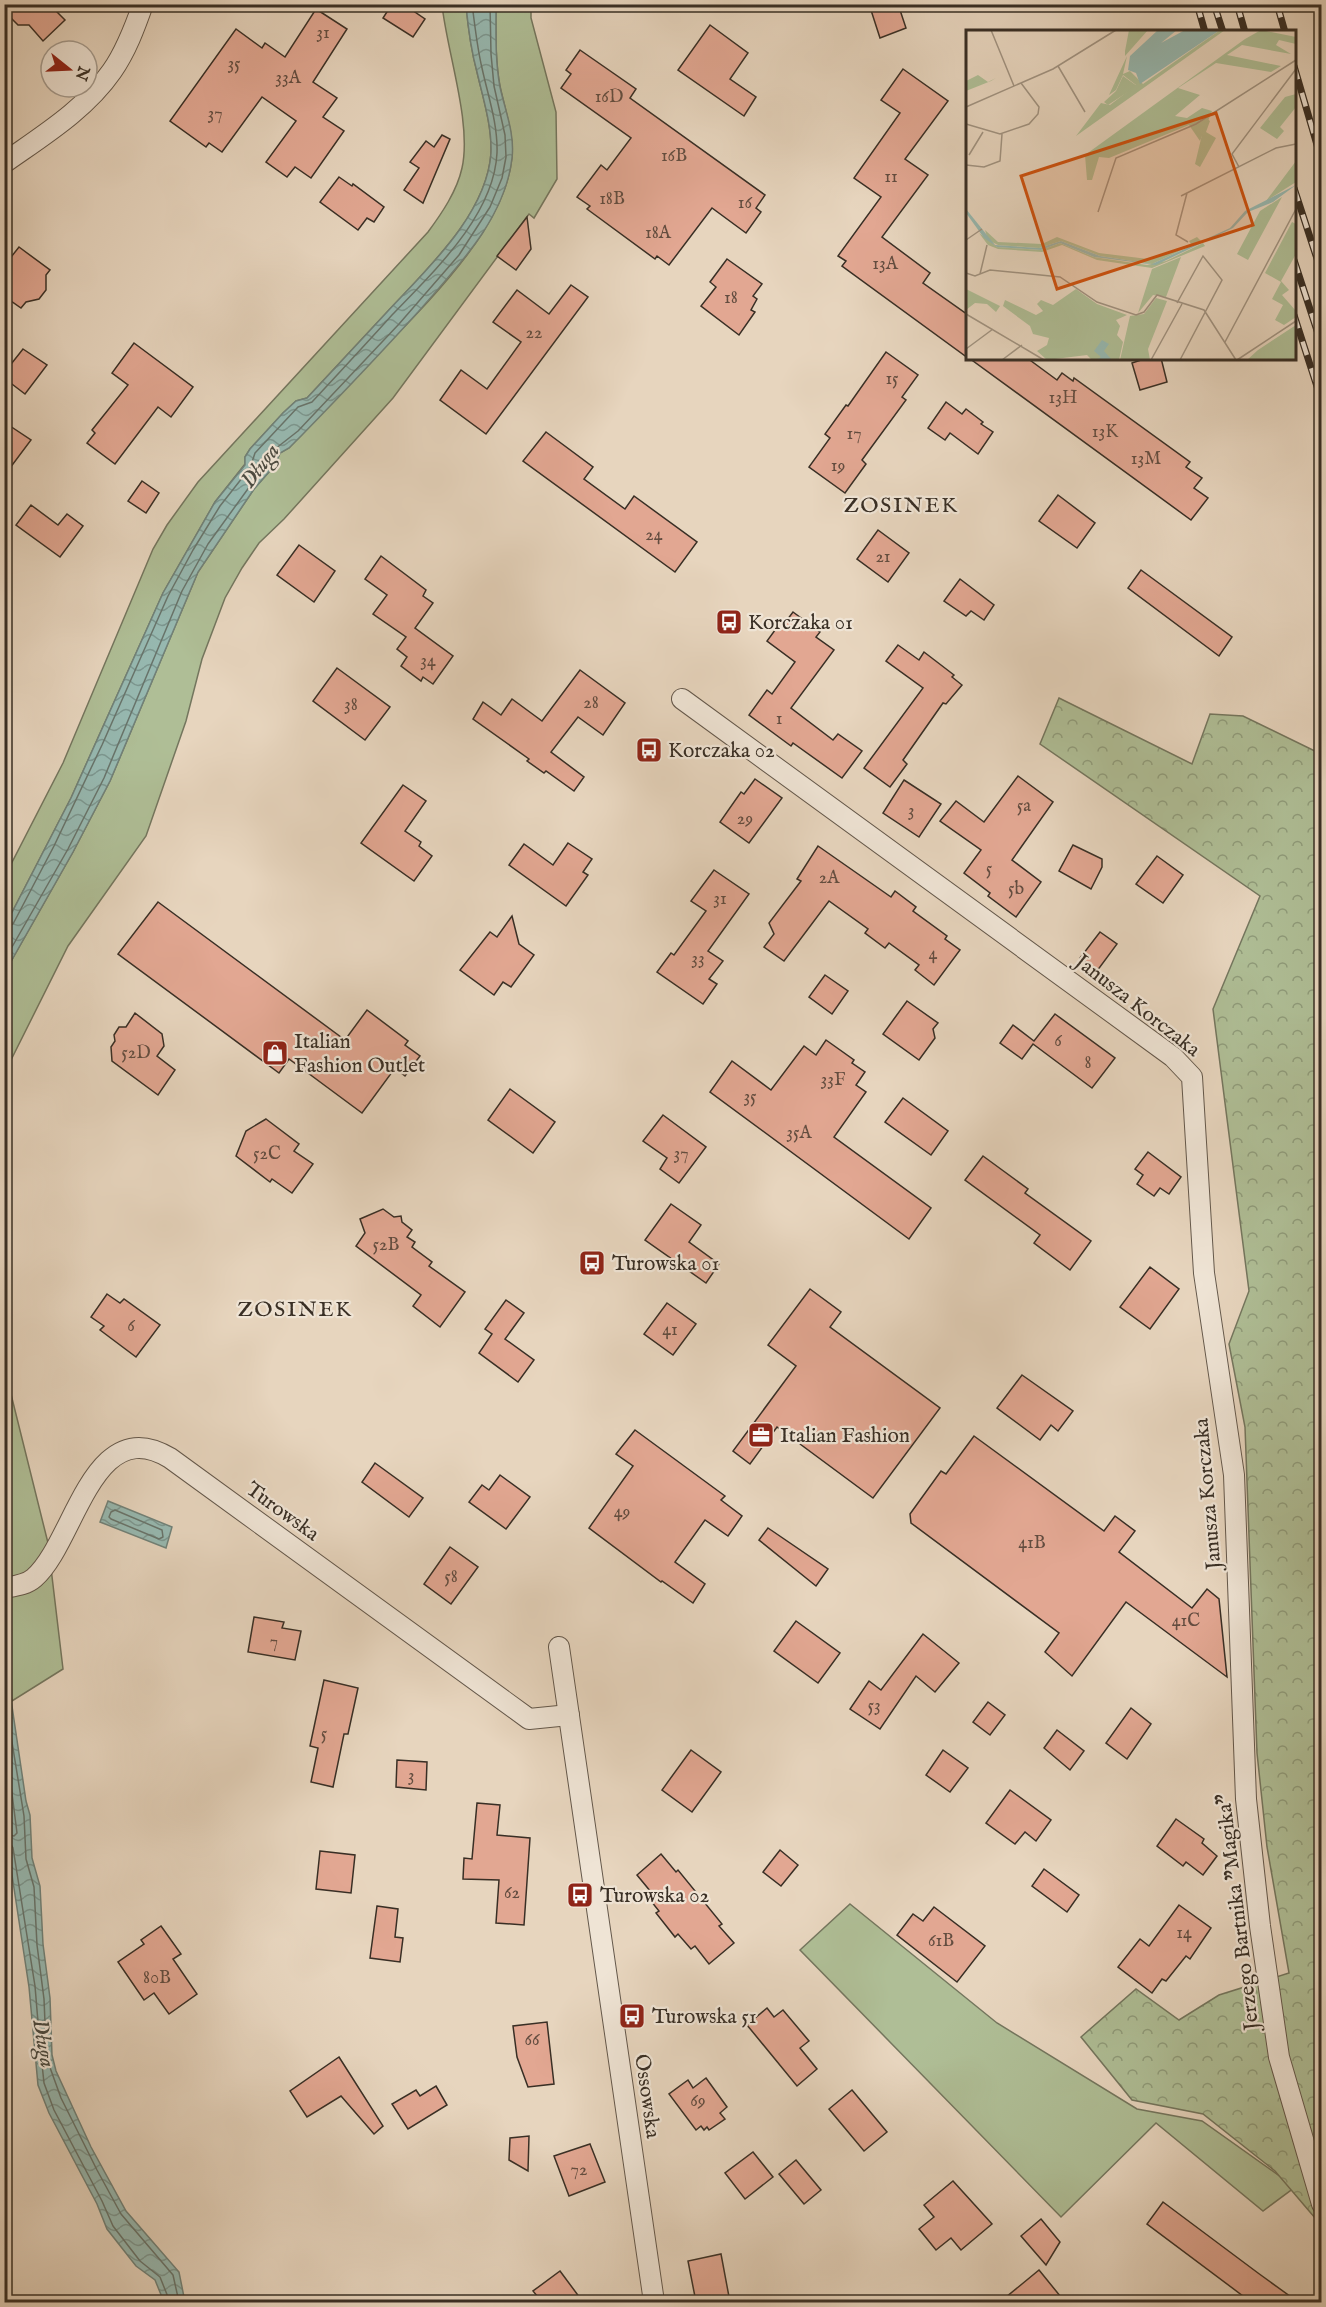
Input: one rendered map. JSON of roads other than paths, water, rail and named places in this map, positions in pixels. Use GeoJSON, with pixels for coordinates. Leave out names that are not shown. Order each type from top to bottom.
{"type":"FeatureCollection","features":[{"type":"Feature","properties":{"kind":"street"},"geometry":{"type":"LineString","coordinates":[[4,163],[77,110],[101,86],[120,58],[143,4]]}},
{"type":"Feature","properties":{"kind":"street","name":"Janusza Korczaka"},"geometry":{"type":"LineString","coordinates":[[682,699],[1173,1057],[1192,1077],[1204,1273],[1234,1475],[1240,1607]]}},
{"type":"Feature","properties":{"kind":"street","name":"Turowska"},"geometry":{"type":"LineString","coordinates":[[11,1587],[32,1580],[50,1558],[88,1485],[107,1462],[125,1451],[134,1448],[149,1448],[160,1452],[529,1719],[569,1715]]}},
{"type":"Feature","properties":{"kind":"street","name":"Jerzego Bartnika \"Magika\""},"geometry":{"type":"LineString","coordinates":[[1240,1607],[1246,1799],[1260,1926],[1279,2056],[1322,2204]]}},
{"type":"Feature","properties":{"kind":"street","name":"Ossowska"},"geometry":{"type":"LineString","coordinates":[[559,1647],[654,2302]]}},
{"type":"Feature","properties":{"kind":"water","name":"Długa"},"geometry":{"type":"Polygon","coordinates":[[[466,5],[496,5],[498,77],[513,149],[508,181],[500,202],[477,242],[448,278],[331,405],[289,448],[280,453],[275,465],[254,489],[198,572],[110,781],[5,972],[5,926],[71,798],[163,593],[215,502],[245,465],[245,457],[250,449],[296,401],[307,398],[437,259],[467,219],[479,198],[487,176],[491,143],[487,112],[471,47],[466,5]]]}},
{"type":"Feature","properties":{"kind":"water"},"geometry":{"type":"Polygon","coordinates":[[[108,1501],[172,1527],[166,1548],[100,1522],[108,1501]]]}},
{"type":"Feature","properties":{"kind":"water","name":"Długa"},"geometry":{"type":"Polygon","coordinates":[[[4,1652],[30,1815],[32,1858],[40,1886],[43,1944],[50,1998],[52,2055],[56,2071],[91,2147],[126,2211],[179,2272],[185,2302],[164,2302],[155,2280],[136,2266],[107,2229],[97,2204],[49,2113],[38,2085],[29,1987],[5,1829],[4,1652]]]}},
{"type":"Feature","properties":{"kind":"railway"},"geometry":{"type":"LineString","coordinates":[[1197,4],[1204,30]]}},
{"type":"Feature","properties":{"kind":"railway"},"geometry":{"type":"LineString","coordinates":[[1214,4],[1222,30]]}},
{"type":"Feature","properties":{"kind":"railway"},"geometry":{"type":"LineString","coordinates":[[1237,4],[1244,30]]}},
{"type":"Feature","properties":{"kind":"railway"},"geometry":{"type":"LineString","coordinates":[[1277,4],[1284,30]]}},
{"type":"Feature","properties":{"kind":"railway"},"geometry":{"type":"LineString","coordinates":[[1296,73],[1322,162]]}},
{"type":"Feature","properties":{"kind":"railway"},"geometry":{"type":"LineString","coordinates":[[1296,194],[1322,274]]}},
{"type":"Feature","properties":{"kind":"railway"},"geometry":{"type":"LineString","coordinates":[[1296,266],[1322,346]]}},
{"type":"Feature","properties":{"kind":"railway"},"geometry":{"type":"LineString","coordinates":[[1296,321],[1322,402]]}},
{"type":"Feature","properties":{"kind":"place","name":"Korczaka 01"},"geometry":{"type":"Point","coordinates":[729,622]}},
{"type":"Feature","properties":{"kind":"place","name":"Korczaka 02"},"geometry":{"type":"Point","coordinates":[649,750]}},
{"type":"Feature","properties":{"kind":"place","name":"Italian Fashion Outlet"},"geometry":{"type":"Point","coordinates":[275,1053]}},
{"type":"Feature","properties":{"kind":"place","name":"Turowska 01"},"geometry":{"type":"Point","coordinates":[592,1263]}},
{"type":"Feature","properties":{"kind":"place","name":"Italian Fashion"},"geometry":{"type":"Point","coordinates":[761,1435]}},
{"type":"Feature","properties":{"kind":"place","name":"Turowska 02"},"geometry":{"type":"Point","coordinates":[580,1895]}},
{"type":"Feature","properties":{"kind":"place","name":"Turowska 51"},"geometry":{"type":"Point","coordinates":[632,2016]}},
{"type":"Feature","properties":{"kind":"district","name":"ZOSINEK"},"geometry":{"type":"Point","coordinates":[901,504]}},
{"type":"Feature","properties":{"kind":"district","name":"ZOSINEK"},"geometry":{"type":"Point","coordinates":[295,1308]}}]}
